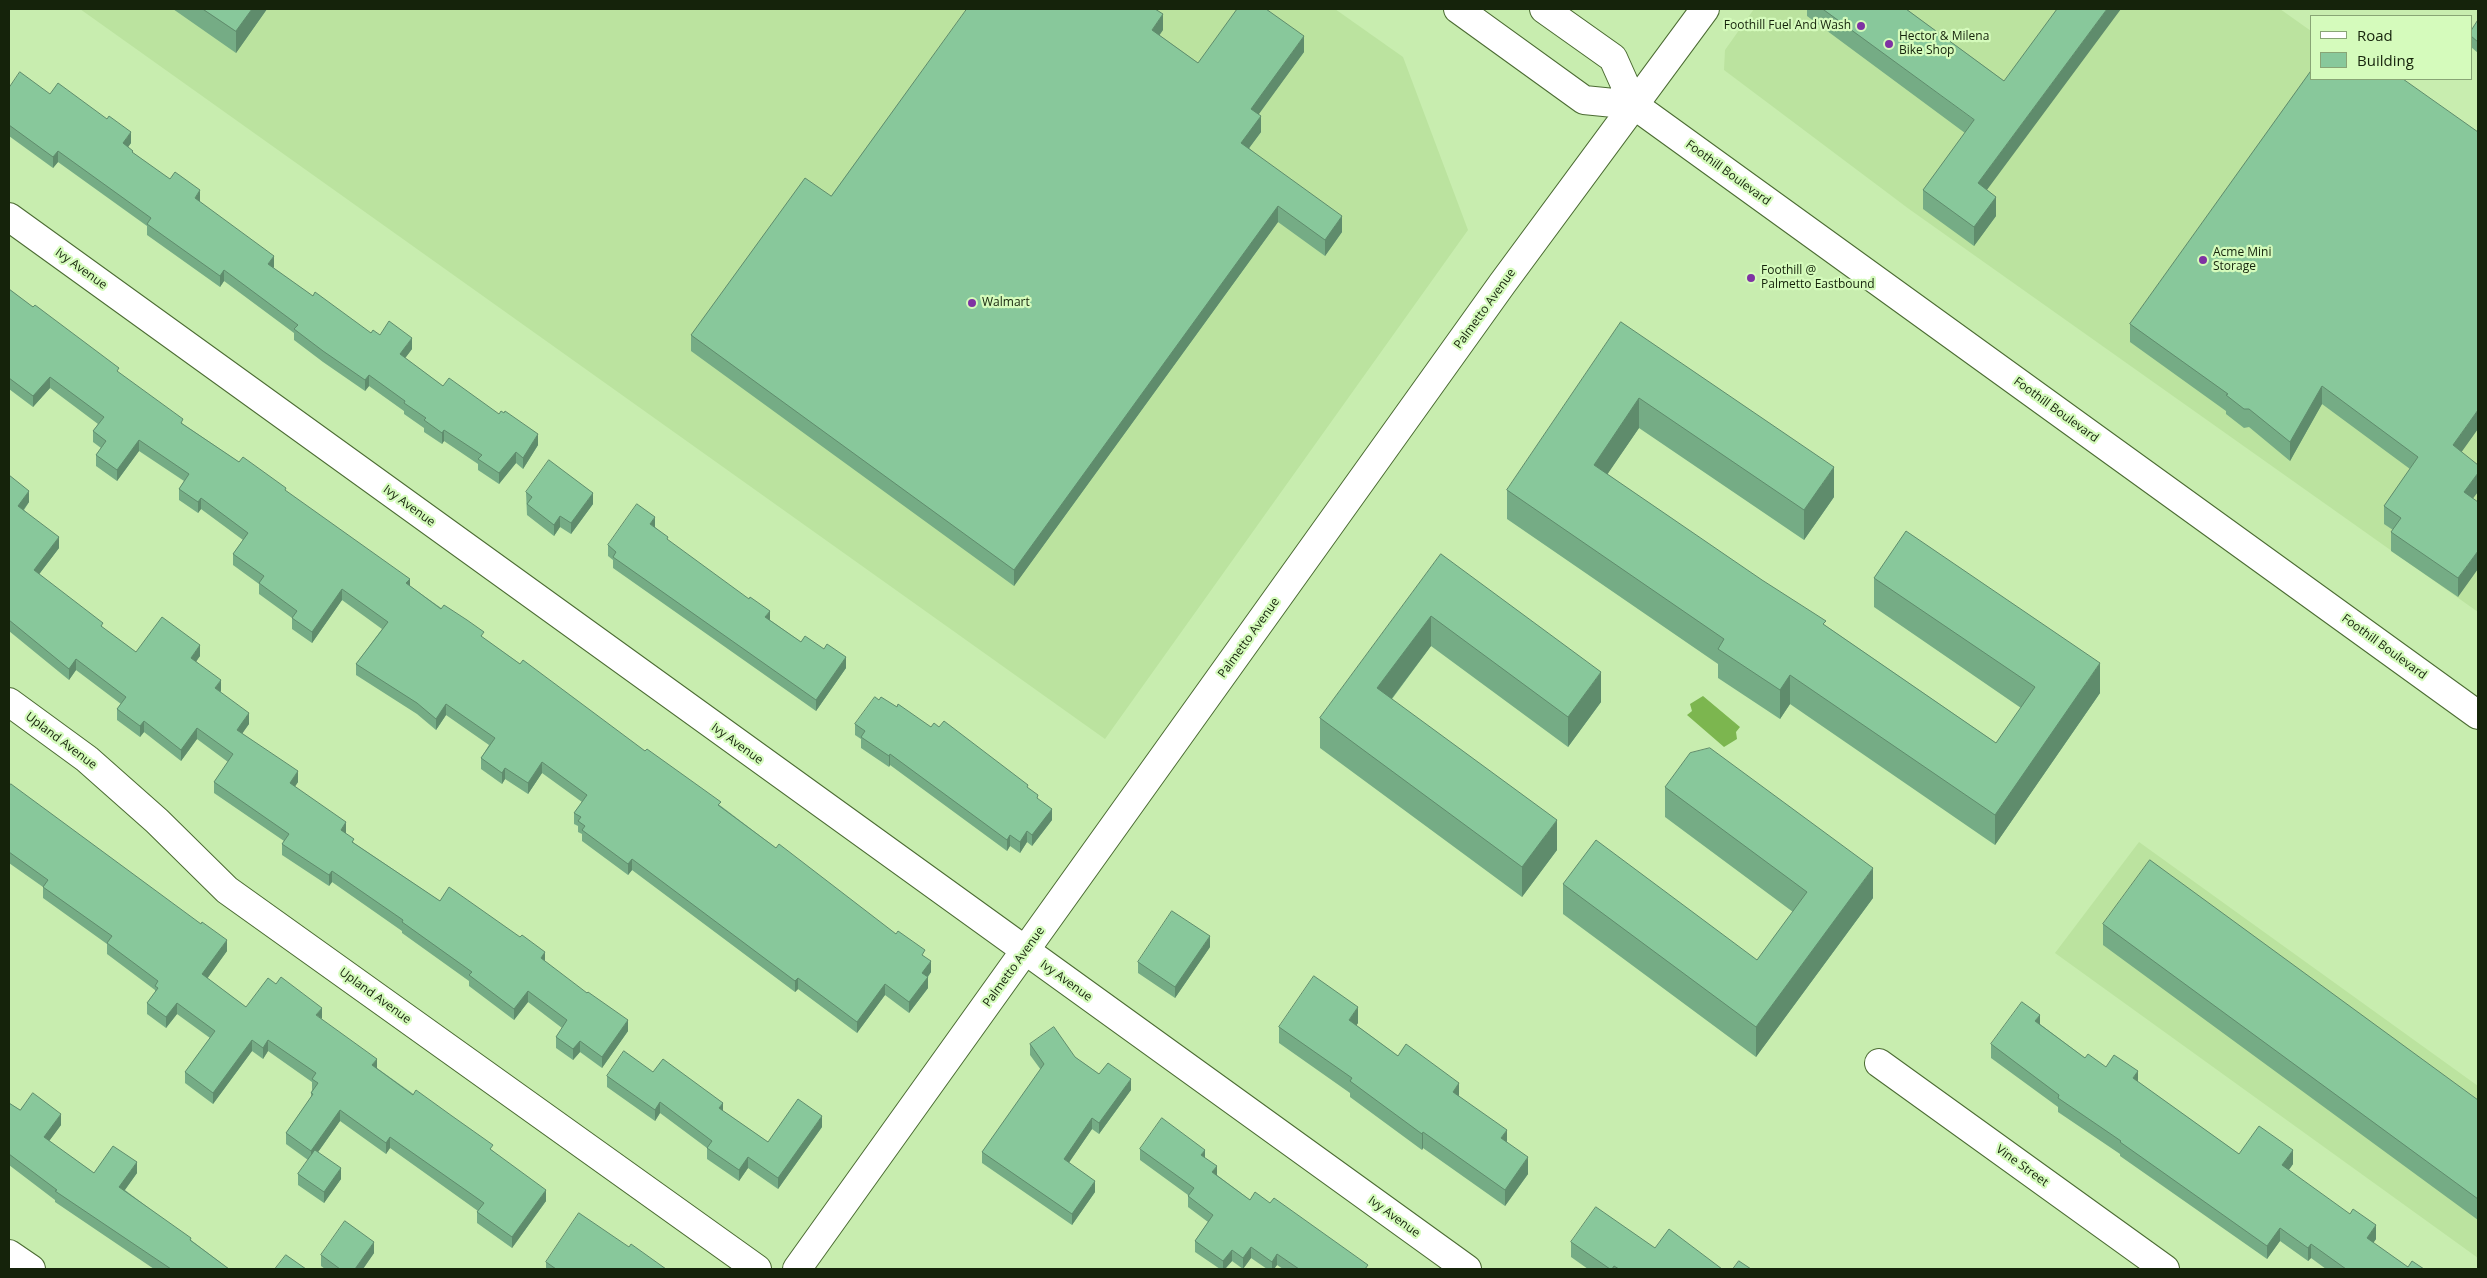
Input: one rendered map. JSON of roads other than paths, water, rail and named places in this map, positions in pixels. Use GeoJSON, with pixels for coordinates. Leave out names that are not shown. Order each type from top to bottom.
{"type":"FeatureCollection","features":[{"type":"Feature","properties":{"kind":"street"},"geometry":{"type":"LineString","coordinates":[[1458,9],[1584,100],[1634,105],[1613,58],[1544,9]]}},
{"type":"Feature","properties":{"kind":"street","name":"Palmetto Avenue"},"geometry":{"type":"LineString","coordinates":[[797,1269],[1502,284],[1705,9]]}},
{"type":"Feature","properties":{"kind":"street","name":"Foothill Boulevard"},"geometry":{"type":"LineString","coordinates":[[1634,105],[2478,715]]}},
{"type":"Feature","properties":{"kind":"street","name":"Ivy Avenue"},"geometry":{"type":"LineString","coordinates":[[9,217],[1025,952],[1467,1269]]}},
{"type":"Feature","properties":{"kind":"street","name":"Upland Avenue"},"geometry":{"type":"LineString","coordinates":[[9,702],[86,759],[157,821],[227,890],[757,1269]]}},
{"type":"Feature","properties":{"kind":"street","name":"Vine Street"},"geometry":{"type":"LineString","coordinates":[[1878,1063],[2165,1269]]}},
{"type":"Feature","properties":{"kind":"street"},"geometry":{"type":"LineString","coordinates":[[9,1254],[30,1269]]}},
{"type":"Feature","properties":{"kind":"place","name":"Foothill Fuel And Wash"},"geometry":{"type":"Point","coordinates":[1861,26]}},
{"type":"Feature","properties":{"kind":"place","name":"Hector & Milena Bike Shop"},"geometry":{"type":"Point","coordinates":[1889,44]}},
{"type":"Feature","properties":{"kind":"place","name":"Acme Mini Storage"},"geometry":{"type":"Point","coordinates":[2203,260]}},
{"type":"Feature","properties":{"kind":"place","name":"Foothill @ Palmetto Eastbound"},"geometry":{"type":"Point","coordinates":[1751,278]}},
{"type":"Feature","properties":{"kind":"place","name":"Walmart"},"geometry":{"type":"Point","coordinates":[972,303]}}]}
